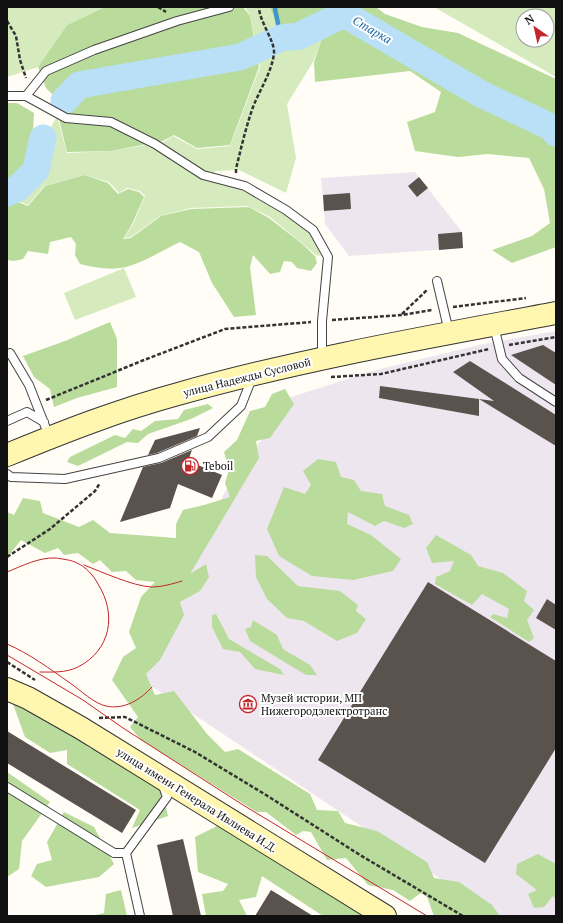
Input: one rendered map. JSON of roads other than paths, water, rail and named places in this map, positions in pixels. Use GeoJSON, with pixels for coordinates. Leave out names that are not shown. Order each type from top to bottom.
{"type":"FeatureCollection","features":[{"type":"Feature","properties":{"kind":"main road","name":"улица Надежды Сусловой"},"geometry":{"type":"LineString","coordinates":[[7,455],[47,429],[111,415],[177,394],[253,375],[326,368],[449,333],[556,313]]}},
{"type":"Feature","properties":{"kind":"main road","name":"улица имени Генерала Ивлиева И.Д."},"geometry":{"type":"LineString","coordinates":[[7,689],[28,698],[74,724],[385,916]]}},
{"type":"Feature","properties":{"kind":"lane"},"geometry":{"type":"LineString","coordinates":[[26,96],[46,71],[94,50],[177,21],[229,7]]}},
{"type":"Feature","properties":{"kind":"lane"},"geometry":{"type":"LineString","coordinates":[[7,96],[26,96],[66,118],[111,122],[155,144],[203,175],[244,186],[286,210],[313,230],[328,257],[322,321],[326,368]]}},
{"type":"Feature","properties":{"kind":"lane"},"geometry":{"type":"LineString","coordinates":[[436,281],[449,333]]}},
{"type":"Feature","properties":{"kind":"lane"},"geometry":{"type":"LineString","coordinates":[[494,325],[502,359],[519,378],[556,402]]}},
{"type":"Feature","properties":{"kind":"lane"},"geometry":{"type":"LineString","coordinates":[[7,354],[10,353],[30,385],[47,429]]}},
{"type":"Feature","properties":{"kind":"lane"},"geometry":{"type":"LineString","coordinates":[[7,474],[11,477],[65,480],[158,458],[208,437],[240,406],[253,375]]}},
{"type":"Feature","properties":{"kind":"lane"},"geometry":{"type":"LineString","coordinates":[[7,421],[27,412],[47,429]]}},
{"type":"Feature","properties":{"kind":"lane"},"geometry":{"type":"LineString","coordinates":[[140,916],[126,853],[167,797],[159,777]]}},
{"type":"Feature","properties":{"kind":"lane"},"geometry":{"type":"LineString","coordinates":[[7,787],[114,853],[126,853]]}},
{"type":"Feature","properties":{"kind":"waterway"},"geometry":{"type":"LineString","coordinates":[[276,7],[275,9],[281,38]]}},
{"type":"Feature","properties":{"kind":"waterway","name":"Старка"},"geometry":{"type":"LineString","coordinates":[[64,101],[79,85],[240,57],[281,38],[299,36],[344,14],[481,94],[551,127],[556,133]]}},
{"type":"Feature","properties":{"kind":"waterway","name":"Старка"},"geometry":{"type":"LineString","coordinates":[[7,193],[18,188],[36,170],[43,138]]}},
{"type":"Feature","properties":{"kind":"tram line"},"geometry":{"type":"LineString","coordinates":[[7,572],[31,562],[43,559],[56,558],[70,560],[84,567],[89,572],[104,595],[108,607],[108,630],[98,651],[89,660],[78,667],[69,670],[59,672],[40,672]]}},
{"type":"Feature","properties":{"kind":"tram line"},"geometry":{"type":"LineString","coordinates":[[84,565],[144,586],[159,586],[182,581]]}},
{"type":"Feature","properties":{"kind":"tram line"},"geometry":{"type":"LineString","coordinates":[[7,644],[32,657],[55,672],[92,700],[102,705],[119,707],[131,703],[137,700],[152,687]]}},
{"type":"Feature","properties":{"kind":"tram line"},"geometry":{"type":"LineString","coordinates":[[7,655],[83,700],[123,728],[243,805],[427,916]]}},
{"type":"Feature","properties":{"kind":"place","name":"Teboil"},"geometry":{"type":"Point","coordinates":[190,466]}},
{"type":"Feature","properties":{"kind":"place","name":"Музей истории, МП Нижегородэлектротранс"},"geometry":{"type":"Point","coordinates":[248,704]}}]}
